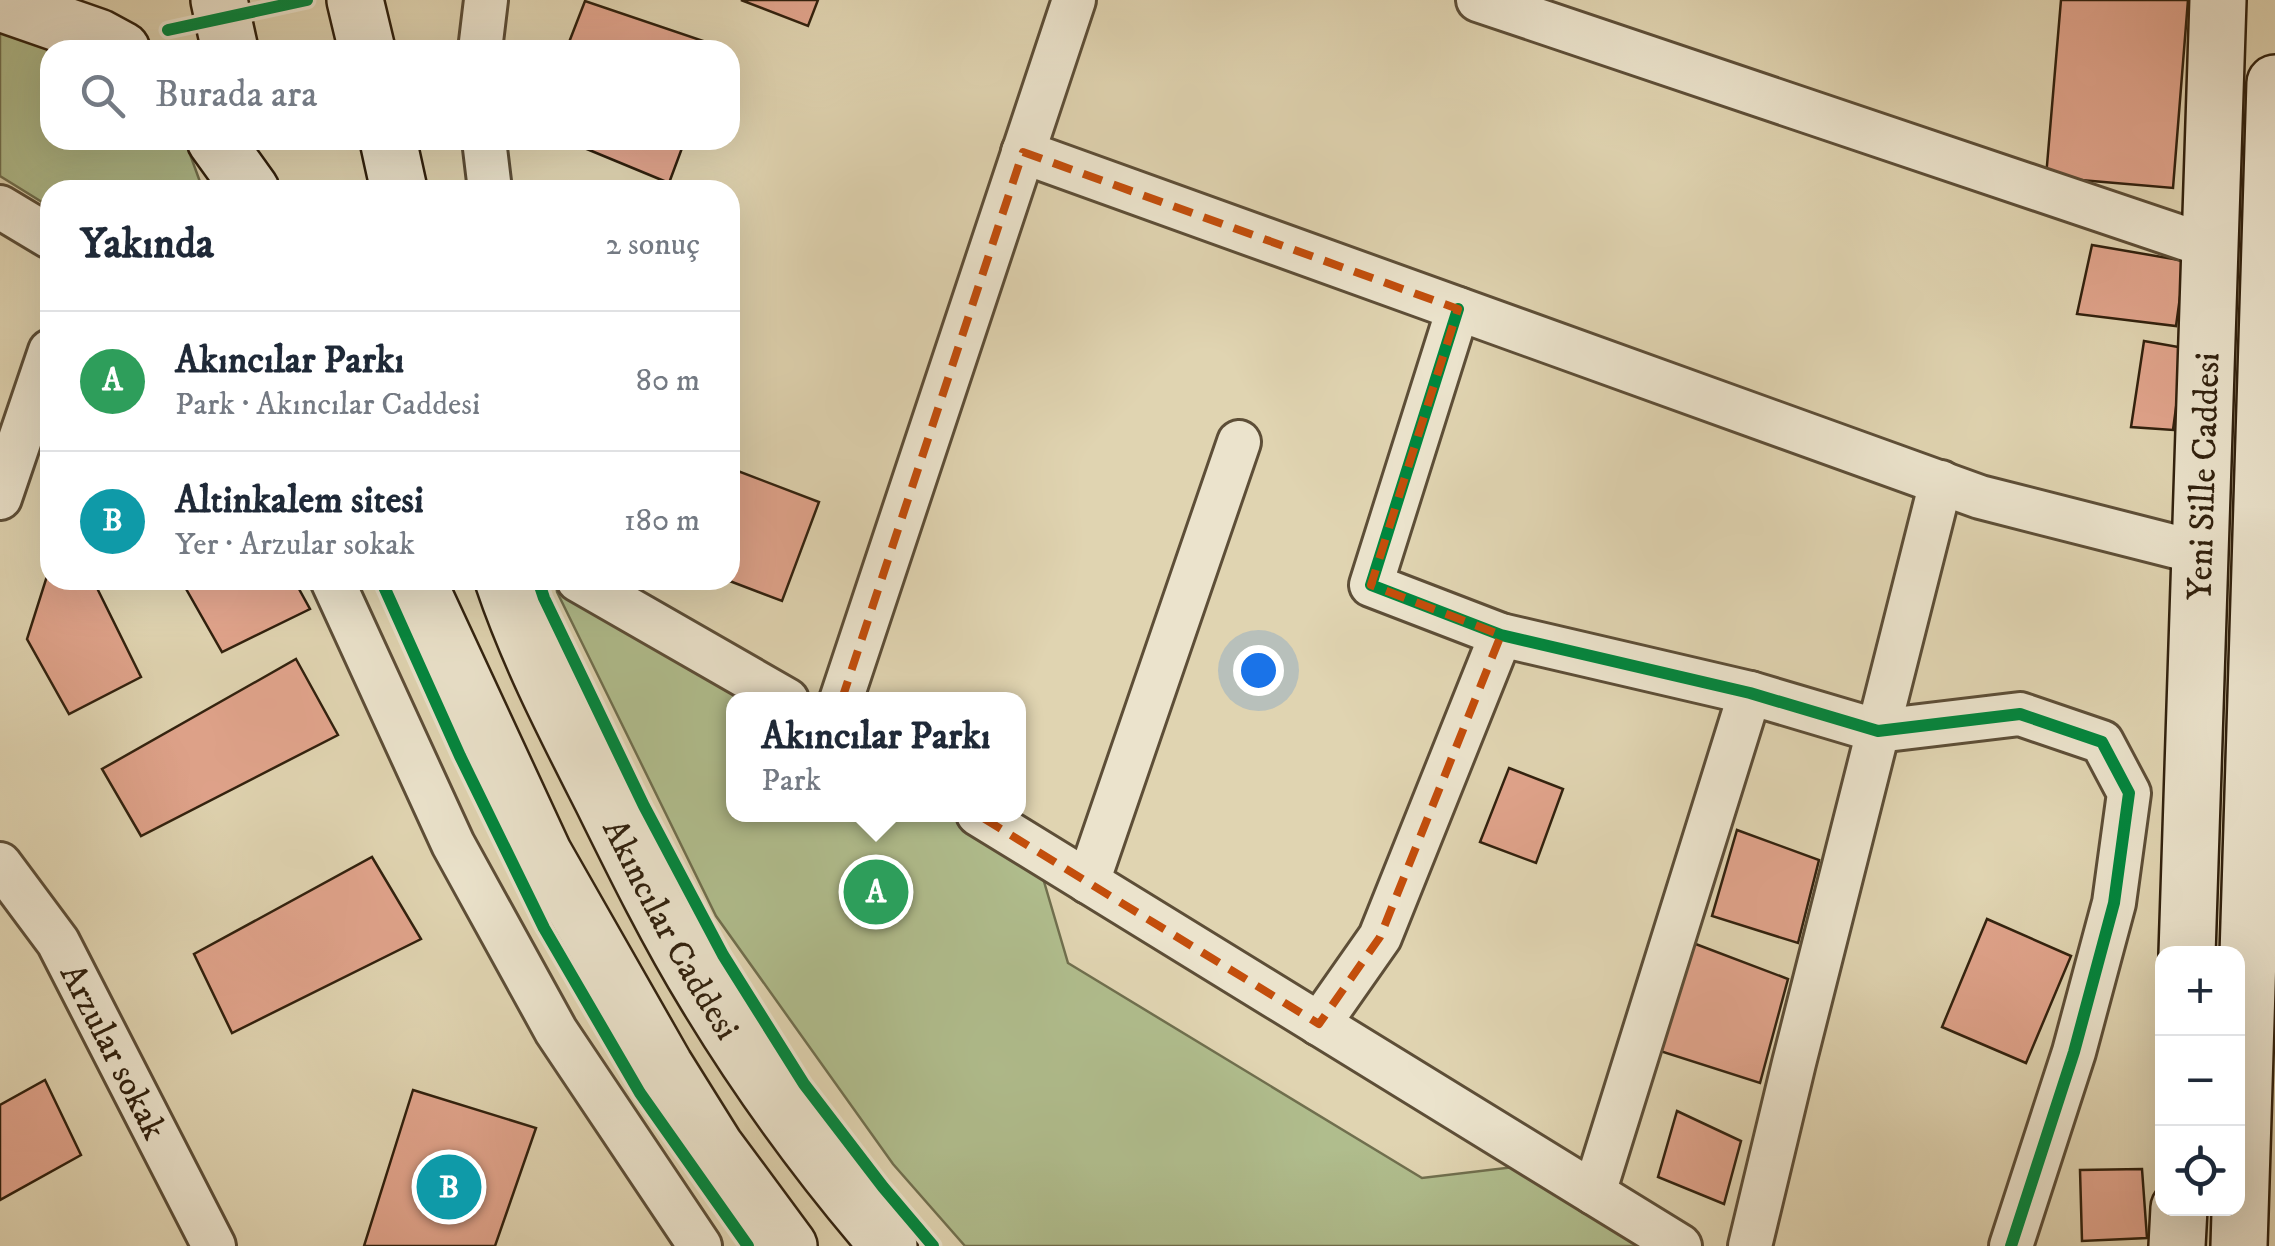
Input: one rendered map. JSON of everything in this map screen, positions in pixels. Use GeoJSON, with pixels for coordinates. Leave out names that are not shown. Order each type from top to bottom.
{"type":"FeatureCollection","features":[{"type":"Feature","properties":{"kind":"main road"},"geometry":{"type":"LineString","coordinates":[[219,0],[228,40]]}},
{"type":"Feature","properties":{"kind":"main road"},"geometry":{"type":"LineString","coordinates":[[355,0],[365,40]]}},
{"type":"Feature","properties":{"kind":"main road","name":"Yeni Sille Caddesi"},"geometry":{"type":"LineString","coordinates":[[2187,946],[2218,0]]}},
{"type":"Feature","properties":{"kind":"main road"},"geometry":{"type":"LineString","coordinates":[[0,3],[104,40]]}},
{"type":"Feature","properties":{"kind":"main road","name":"Yeni Sille Caddesi"},"geometry":{"type":"LineString","coordinates":[[2239,1246],[2265,730],[2275,82]]}},
{"type":"Feature","properties":{"kind":"main road"},"geometry":{"type":"LineString","coordinates":[[222,150],[244,180]]}},
{"type":"Feature","properties":{"kind":"main road"},"geometry":{"type":"LineString","coordinates":[[255,150],[263,180]]}},
{"type":"Feature","properties":{"kind":"main road"},"geometry":{"type":"LineString","coordinates":[[390,150],[397,180]]}},
{"type":"Feature","properties":{"kind":"main road"},"geometry":{"type":"LineString","coordinates":[[422,590],[544,854],[675,1082],[715,1146],[789,1246]]}},
{"type":"Feature","properties":{"kind":"main road","name":"Akıncılar Caddesi"},"geometry":{"type":"LineString","coordinates":[[506,590],[553,702],[705,994],[786,1116],[889,1246]]}},
{"type":"Feature","properties":{"kind":"main road"},"geometry":{"type":"LineString","coordinates":[[2178,1246],[2179,1216]]}},
{"type":"Feature","properties":{"kind":"street"},"geometry":{"type":"LineString","coordinates":[[481,40],[486,0]]}},
{"type":"Feature","properties":{"kind":"street"},"geometry":{"type":"LineString","coordinates":[[845,692],[1074,0]]}},
{"type":"Feature","properties":{"kind":"street"},"geometry":{"type":"LineString","coordinates":[[1478,0],[2210,247]]}},
{"type":"Feature","properties":{"kind":"street"},"geometry":{"type":"LineString","coordinates":[[485,150],[489,180]]}},
{"type":"Feature","properties":{"kind":"street"},"geometry":{"type":"LineString","coordinates":[[1024,152],[1980,496],[2200,553]]}},
{"type":"Feature","properties":{"kind":"street"},"geometry":{"type":"LineString","coordinates":[[0,206],[40,232]]}},
{"type":"Feature","properties":{"kind":"street"},"geometry":{"type":"LineString","coordinates":[[1458,309],[1370,585],[1501,635],[1750,694],[1878,731],[2020,714],[2102,742],[2129,792],[2114,904],[2074,1052],[2011,1246]]}},
{"type":"Feature","properties":{"kind":"street"},"geometry":{"type":"LineString","coordinates":[[1,492],[40,380]]}},
{"type":"Feature","properties":{"kind":"street"},"geometry":{"type":"LineString","coordinates":[[1088,882],[1239,442]]}},
{"type":"Feature","properties":{"kind":"street"},"geometry":{"type":"LineString","coordinates":[[1750,1246],[1941,482]]}},
{"type":"Feature","properties":{"kind":"street"},"geometry":{"type":"LineString","coordinates":[[337,590],[453,844],[556,1032],[700,1246]]}},
{"type":"Feature","properties":{"kind":"street"},"geometry":{"type":"LineString","coordinates":[[595,590],[773,692]]}},
{"type":"Feature","properties":{"kind":"street"},"geometry":{"type":"LineString","coordinates":[[1319,1024],[1380,937],[1501,635]]}},
{"type":"Feature","properties":{"kind":"street"},"geometry":{"type":"LineString","coordinates":[[1594,1193],[1750,694]]}},
{"type":"Feature","properties":{"kind":"street"},"geometry":{"type":"LineString","coordinates":[[991,822],[1680,1246]]}},
{"type":"Feature","properties":{"kind":"street","name":"Arzular sokak"},"geometry":{"type":"LineString","coordinates":[[0,864],[58,942],[214,1246]]}},
{"type":"Feature","properties":{"kind":"highlighted area"},"geometry":{"type":"Polygon","coordinates":[[[1023,152],[1458,309],[1371,585],[1501,635],[1380,937],[1319,1024],[833,726],[1023,152]]]}},
{"type":"Feature","properties":{"kind":"green space"},"geometry":{"type":"Polygon","coordinates":[[[0,12],[66,40],[40,40],[40,150],[188,150],[199,180],[40,180],[40,201],[0,176],[0,12]]]}},
{"type":"Feature","properties":{"kind":"green space"},"geometry":{"type":"Polygon","coordinates":[[[570,590],[743,692],[726,692],[726,822],[962,822],[1040,868],[1068,963],[1422,1178],[1514,1167],[1640,1246],[965,1246],[893,1164],[716,916],[557,592],[570,590]]]}},
{"type":"Feature","properties":{"kind":"building"},"geometry":{"type":"Polygon","coordinates":[[[741,0],[818,0],[808,26],[741,0]]]}},
{"type":"Feature","properties":{"kind":"building"},"geometry":{"type":"Polygon","coordinates":[[[2061,0],[2188,0],[2173,188],[2046,177],[2061,0]]]}},
{"type":"Feature","properties":{"kind":"building"},"geometry":{"type":"Polygon","coordinates":[[[585,1],[700,40],[570,40],[585,1]]]}},
{"type":"Feature","properties":{"kind":"building"},"geometry":{"type":"Polygon","coordinates":[[[589,150],[681,150],[670,180],[589,150]]]}},
{"type":"Feature","properties":{"kind":"building"},"geometry":{"type":"Polygon","coordinates":[[[2092,245],[2185,261],[2176,326],[2077,314],[2092,245]]]}},
{"type":"Feature","properties":{"kind":"building"},"geometry":{"type":"Polygon","coordinates":[[[2144,341],[2184,348],[2173,430],[2131,427],[2144,341]]]}},
{"type":"Feature","properties":{"kind":"building"},"geometry":{"type":"Polygon","coordinates":[[[740,472],[819,502],[782,601],[740,585],[740,472]]]}},
{"type":"Feature","properties":{"kind":"building"},"geometry":{"type":"Polygon","coordinates":[[[43,590],[98,590],[141,677],[69,714],[27,639],[43,590]]]}},
{"type":"Feature","properties":{"kind":"building"},"geometry":{"type":"Polygon","coordinates":[[[187,590],[300,590],[310,609],[222,652],[187,590]]]}},
{"type":"Feature","properties":{"kind":"building"},"geometry":{"type":"Polygon","coordinates":[[[296,659],[338,735],[141,836],[102,769],[296,659]]]}},
{"type":"Feature","properties":{"kind":"building"},"geometry":{"type":"Polygon","coordinates":[[[1509,768],[1563,789],[1536,863],[1480,842],[1509,768]]]}},
{"type":"Feature","properties":{"kind":"building"},"geometry":{"type":"Polygon","coordinates":[[[1737,830],[1819,860],[1798,943],[1712,916],[1737,830]]]}},
{"type":"Feature","properties":{"kind":"building"},"geometry":{"type":"Polygon","coordinates":[[[372,857],[421,939],[232,1033],[194,954],[372,857]]]}},
{"type":"Feature","properties":{"kind":"building"},"geometry":{"type":"Polygon","coordinates":[[[1987,919],[2071,956],[2026,1063],[1942,1027],[1987,919]]]}},
{"type":"Feature","properties":{"kind":"building"},"geometry":{"type":"Polygon","coordinates":[[[1693,943],[1788,979],[1760,1083],[1660,1051],[1693,943]]]}},
{"type":"Feature","properties":{"kind":"building"},"geometry":{"type":"Polygon","coordinates":[[[45,1080],[81,1155],[0,1200],[0,1105],[45,1080]]]}},
{"type":"Feature","properties":{"kind":"building"},"geometry":{"type":"Polygon","coordinates":[[[413,1090],[536,1128],[495,1246],[364,1246],[413,1090]]]}},
{"type":"Feature","properties":{"kind":"building"},"geometry":{"type":"Polygon","coordinates":[[[1677,1111],[1741,1141],[1724,1204],[1658,1177],[1677,1111]]]}},
{"type":"Feature","properties":{"kind":"building"},"geometry":{"type":"Polygon","coordinates":[[[2142,1169],[2147,1238],[2082,1241],[2080,1170],[2142,1169]]]}},
{"type":"Feature","properties":{"kind":"cycle path"},"geometry":{"type":"LineString","coordinates":[[168,30],[307,0]]}},
{"type":"Feature","properties":{"kind":"cycle path"},"geometry":{"type":"LineString","coordinates":[[1458,309],[1371,585],[1501,635],[1750,693],[1878,731],[2020,714],[2102,742],[2129,793],[2114,903],[2074,1052],[2011,1246]]}},
{"type":"Feature","properties":{"kind":"cycle path"},"geometry":{"type":"LineString","coordinates":[[385,590],[460,756],[544,928],[640,1093],[748,1246]]}},
{"type":"Feature","properties":{"kind":"cycle path"},"geometry":{"type":"LineString","coordinates":[[541,590],[644,806],[723,955],[804,1084],[933,1246]]}},
{"type":"Feature","properties":{"kind":"place","name":"Akıncılar Parkı"},"geometry":{"type":"Point","coordinates":[876,892]}},
{"type":"Feature","properties":{"kind":"place","name":"Altinkalem sitesi"},"geometry":{"type":"Point","coordinates":[449,1187]}}]}
